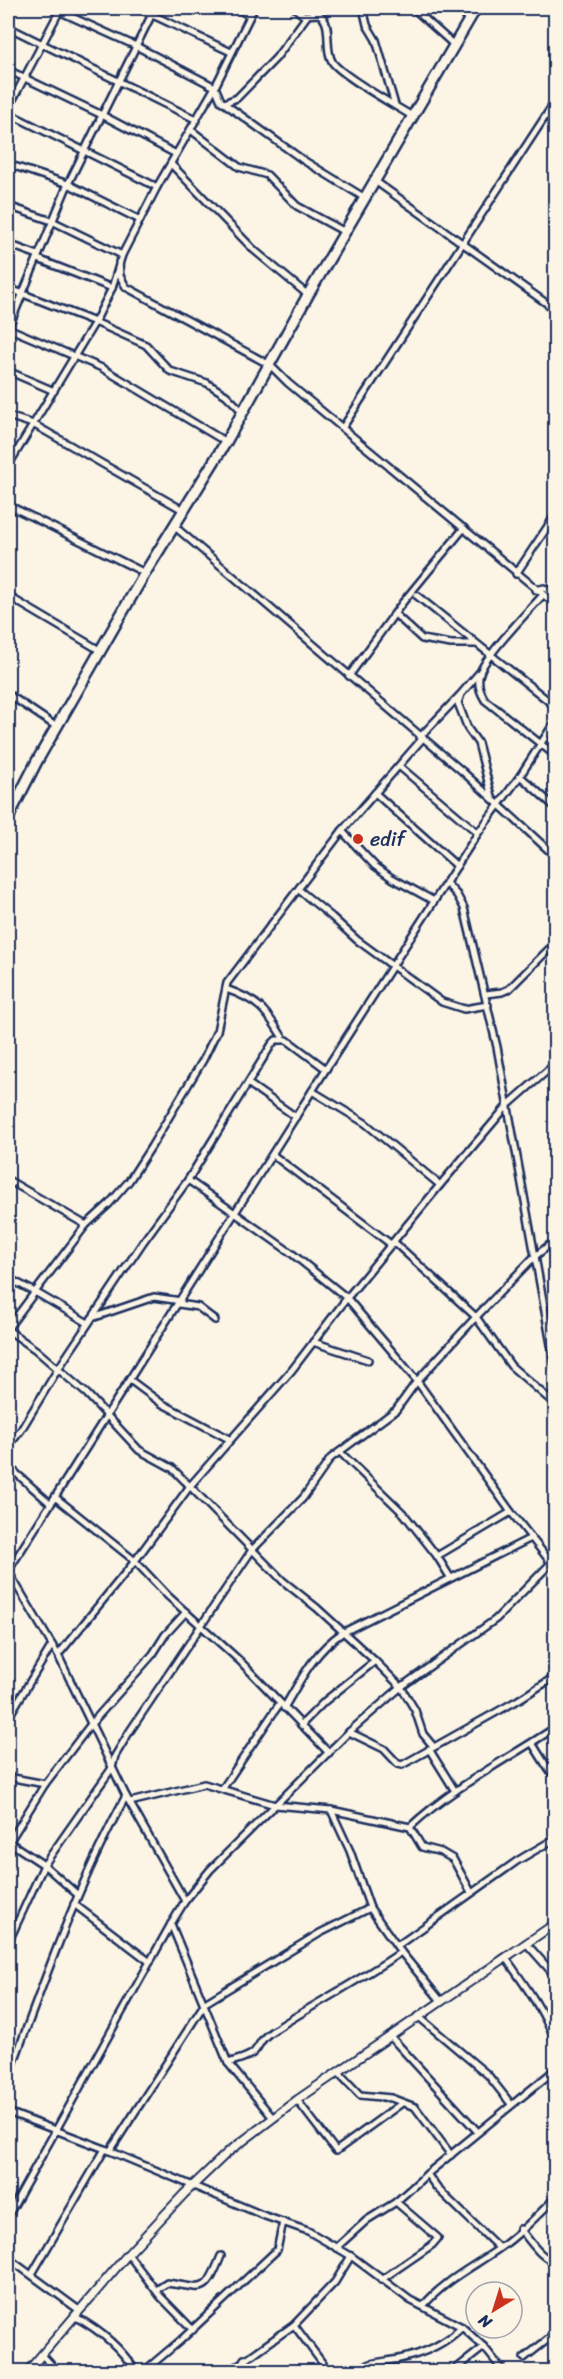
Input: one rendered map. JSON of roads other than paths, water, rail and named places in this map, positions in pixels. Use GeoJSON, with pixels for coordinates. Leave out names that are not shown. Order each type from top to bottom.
{"type":"FeatureCollection","features":[{"type":"Feature","properties":{"kind":"main road"},"geometry":{"type":"LineString","coordinates":[[8,818],[145,573],[226,442],[476,8]]}},
{"type":"Feature","properties":{"kind":"street"},"geometry":{"type":"LineString","coordinates":[[52,8],[60,9],[215,87],[224,103],[303,160],[365,198]]}},
{"type":"Feature","properties":{"kind":"street"},"geometry":{"type":"LineString","coordinates":[[138,8],[231,52]]}},
{"type":"Feature","properties":{"kind":"street"},"geometry":{"type":"LineString","coordinates":[[155,8],[68,184],[8,328],[102,368],[226,442]]}},
{"type":"Feature","properties":{"kind":"street"},"geometry":{"type":"LineString","coordinates":[[236,8],[250,16]]}},
{"type":"Feature","properties":{"kind":"street"},"geometry":{"type":"LineString","coordinates":[[8,466],[10,459],[95,322],[112,288],[122,255],[157,187],[215,87],[254,8]]}},
{"type":"Feature","properties":{"kind":"street"},"geometry":{"type":"LineString","coordinates":[[295,8],[303,15],[319,14],[325,19],[334,64],[412,116]]}},
{"type":"Feature","properties":{"kind":"street"},"geometry":{"type":"LineString","coordinates":[[363,8],[367,25],[376,40],[395,105]]}},
{"type":"Feature","properties":{"kind":"street"},"geometry":{"type":"LineString","coordinates":[[413,8],[454,45]]}},
{"type":"Feature","properties":{"kind":"street"},"geometry":{"type":"LineString","coordinates":[[549,8],[555,12]]}},
{"type":"Feature","properties":{"kind":"street"},"geometry":{"type":"LineString","coordinates":[[60,9],[8,111],[157,187]]}},
{"type":"Feature","properties":{"kind":"street"},"geometry":{"type":"LineString","coordinates":[[224,103],[241,95],[252,80],[276,58],[307,16]]}},
{"type":"Feature","properties":{"kind":"street"},"geometry":{"type":"LineString","coordinates":[[8,27],[197,120]]}},
{"type":"Feature","properties":{"kind":"street"},"geometry":{"type":"LineString","coordinates":[[8,70],[176,154]]}},
{"type":"Feature","properties":{"kind":"street"},"geometry":{"type":"LineString","coordinates":[[343,427],[555,100]]}},
{"type":"Feature","properties":{"kind":"street"},"geometry":{"type":"LineString","coordinates":[[191,130],[239,167],[267,175],[297,206],[345,232]]}},
{"type":"Feature","properties":{"kind":"street"},"geometry":{"type":"LineString","coordinates":[[8,164],[68,184],[140,220]]}},
{"type":"Feature","properties":{"kind":"street"},"geometry":{"type":"LineString","coordinates":[[171,164],[254,250],[309,295]]}},
{"type":"Feature","properties":{"kind":"street"},"geometry":{"type":"LineString","coordinates":[[375,181],[555,310]]}},
{"type":"Feature","properties":{"kind":"street"},"geometry":{"type":"LineString","coordinates":[[8,206],[52,221],[122,255]]}},
{"type":"Feature","properties":{"kind":"street"},"geometry":{"type":"LineString","coordinates":[[8,244],[112,288]]}},
{"type":"Feature","properties":{"kind":"street"},"geometry":{"type":"LineString","coordinates":[[120,262],[120,276],[126,286],[270,365],[288,383],[555,605]]}},
{"type":"Feature","properties":{"kind":"street"},"geometry":{"type":"LineString","coordinates":[[8,288],[147,345],[170,370],[207,383],[226,395],[243,412]]}},
{"type":"Feature","properties":{"kind":"street"},"geometry":{"type":"LineString","coordinates":[[8,371],[54,391]]}},
{"type":"Feature","properties":{"kind":"street"},"geometry":{"type":"LineString","coordinates":[[8,416],[33,424],[183,510]]}},
{"type":"Feature","properties":{"kind":"street"},"geometry":{"type":"LineString","coordinates":[[8,505],[145,573]]}},
{"type":"Feature","properties":{"kind":"street"},"geometry":{"type":"LineString","coordinates":[[516,574],[555,514]]}},
{"type":"Feature","properties":{"kind":"street"},"geometry":{"type":"LineString","coordinates":[[174,526],[492,797],[555,857]]}},
{"type":"Feature","properties":{"kind":"street"},"geometry":{"type":"LineString","coordinates":[[349,676],[403,602],[464,528]]}},
{"type":"Feature","properties":{"kind":"street"},"geometry":{"type":"LineString","coordinates":[[536,590],[544,588],[555,594]]}},
{"type":"Feature","properties":{"kind":"street"},"geometry":{"type":"LineString","coordinates":[[416,595],[555,707]]}},
{"type":"Feature","properties":{"kind":"street"},"geometry":{"type":"LineString","coordinates":[[455,1791],[423,1734],[415,1710],[401,1687],[317,1608],[283,1581],[172,1468],[139,1450],[107,1414],[36,1350],[8,1329],[86,1226],[129,1181],[203,1060],[217,1031],[227,983],[342,831],[479,673],[490,655],[543,595]]}},
{"type":"Feature","properties":{"kind":"street"},"geometry":{"type":"LineString","coordinates":[[8,596],[101,651]]}},
{"type":"Feature","properties":{"kind":"street"},"geometry":{"type":"LineString","coordinates":[[397,616],[422,639],[451,644],[477,644]]}},
{"type":"Feature","properties":{"kind":"street"},"geometry":{"type":"LineString","coordinates":[[479,673],[480,693],[485,700],[555,756]]}},
{"type":"Feature","properties":{"kind":"street"},"geometry":{"type":"LineString","coordinates":[[8,694],[57,727]]}},
{"type":"Feature","properties":{"kind":"street"},"geometry":{"type":"LineString","coordinates":[[461,694],[458,703],[468,729],[478,743],[492,797]]}},
{"type":"Feature","properties":{"kind":"street"},"geometry":{"type":"LineString","coordinates":[[185,1901],[126,1796],[58,1655],[8,1571],[180,1303],[326,1069],[478,833],[520,776],[555,720]]}},
{"type":"Feature","properties":{"kind":"street"},"geometry":{"type":"LineString","coordinates":[[399,766],[478,833]]}},
{"type":"Feature","properties":{"kind":"street"},"geometry":{"type":"LineString","coordinates":[[520,776],[555,808]]}},
{"type":"Feature","properties":{"kind":"street"},"geometry":{"type":"LineString","coordinates":[[375,793],[457,866]]}},
{"type":"Feature","properties":{"kind":"street"},"geometry":{"type":"LineString","coordinates":[[342,831],[375,866],[434,901]]}},
{"type":"Feature","properties":{"kind":"street"},"geometry":{"type":"LineString","coordinates":[[446,883],[457,895],[464,908],[486,994],[555,1372]]}},
{"type":"Feature","properties":{"kind":"street"},"geometry":{"type":"LineString","coordinates":[[298,890],[332,916],[357,940],[442,1002],[464,1009],[488,1005]]}},
{"type":"Feature","properties":{"kind":"street"},"geometry":{"type":"LineString","coordinates":[[486,994],[509,989],[555,942]]}},
{"type":"Feature","properties":{"kind":"street"},"geometry":{"type":"LineString","coordinates":[[226,989],[246,996],[259,1005],[268,1013],[283,1038],[326,1069]]}},
{"type":"Feature","properties":{"kind":"street"},"geometry":{"type":"LineString","coordinates":[[8,1447],[90,1320],[189,1180],[272,1044],[283,1038]]}},
{"type":"Feature","properties":{"kind":"street"},"geometry":{"type":"LineString","coordinates":[[58,1655],[135,1561],[190,1486],[229,1439],[292,1371],[347,1298],[440,1185],[508,1105],[555,1063]]}},
{"type":"Feature","properties":{"kind":"street"},"geometry":{"type":"LineString","coordinates":[[249,1084],[296,1117]]}},
{"type":"Feature","properties":{"kind":"street"},"geometry":{"type":"LineString","coordinates":[[312,1091],[365,1123],[440,1185]]}},
{"type":"Feature","properties":{"kind":"street"},"geometry":{"type":"LineString","coordinates":[[273,1155],[393,1243],[476,1317],[501,1355],[555,1405]]}},
{"type":"Feature","properties":{"kind":"street"},"geometry":{"type":"LineString","coordinates":[[8,1180],[86,1226]]}},
{"type":"Feature","properties":{"kind":"street"},"geometry":{"type":"LineString","coordinates":[[189,1180],[290,1252],[347,1298],[417,1381],[511,1512],[553,1566]]}},
{"type":"Feature","properties":{"kind":"street"},"geometry":{"type":"LineString","coordinates":[[8,1943],[44,1865],[112,1768],[115,1756],[130,1731],[252,1550],[303,1498],[332,1458],[396,1410],[417,1381],[476,1317],[534,1257],[555,1241]]}},
{"type":"Feature","properties":{"kind":"street"},"geometry":{"type":"LineString","coordinates":[[8,1278],[90,1320],[154,1297],[198,1307],[215,1320]]}},
{"type":"Feature","properties":{"kind":"street"},"geometry":{"type":"LineString","coordinates":[[313,1342],[368,1360]]}},
{"type":"Feature","properties":{"kind":"street"},"geometry":{"type":"LineString","coordinates":[[130,1380],[161,1403],[229,1439]]}},
{"type":"Feature","properties":{"kind":"street"},"geometry":{"type":"LineString","coordinates":[[340,1452],[404,1514],[437,1556],[450,1577]]}},
{"type":"Feature","properties":{"kind":"street"},"geometry":{"type":"LineString","coordinates":[[8,1466],[51,1504]]}},
{"type":"Feature","properties":{"kind":"street"},"geometry":{"type":"LineString","coordinates":[[56,1497],[135,1561],[329,1754]]}},
{"type":"Feature","properties":{"kind":"street"},"geometry":{"type":"LineString","coordinates":[[437,1556],[511,1512]]}},
{"type":"Feature","properties":{"kind":"street"},"geometry":{"type":"LineString","coordinates":[[223,1788],[318,1652],[342,1633],[531,1538]]}},
{"type":"Feature","properties":{"kind":"street"},"geometry":{"type":"LineString","coordinates":[[8,2216],[171,1924],[185,1901],[210,1870],[349,1732],[401,1687],[496,1619],[553,1566],[555,1558]]}},
{"type":"Feature","properties":{"kind":"street"},"geometry":{"type":"LineString","coordinates":[[78,1895],[44,1865],[8,1843],[45,1784],[91,1724],[186,1612]]}},
{"type":"Feature","properties":{"kind":"street"},"geometry":{"type":"LineString","coordinates":[[8,1718],[52,1645]]}},
{"type":"Feature","properties":{"kind":"street"},"geometry":{"type":"LineString","coordinates":[[301,1725],[333,1693],[375,1661]]}},
{"type":"Feature","properties":{"kind":"street"},"geometry":{"type":"LineString","coordinates":[[349,1732],[384,1749],[400,1765],[518,1700],[555,1676]]}},
{"type":"Feature","properties":{"kind":"street"},"geometry":{"type":"LineString","coordinates":[[410,1827],[455,1791],[555,1727]]}},
{"type":"Feature","properties":{"kind":"street"},"geometry":{"type":"LineString","coordinates":[[532,1743],[549,1770],[555,1775]]}},
{"type":"Feature","properties":{"kind":"street"},"geometry":{"type":"LineString","coordinates":[[8,1777],[45,1784]]}},
{"type":"Feature","properties":{"kind":"street"},"geometry":{"type":"LineString","coordinates":[[130,1802],[204,1784],[275,1805],[331,1810],[410,1827],[422,1847],[441,1852],[453,1859],[471,1892]]}},
{"type":"Feature","properties":{"kind":"street"},"geometry":{"type":"LineString","coordinates":[[8,2078],[74,1904],[101,1842],[126,1796]]}},
{"type":"Feature","properties":{"kind":"street"},"geometry":{"type":"LineString","coordinates":[[331,1810],[350,1851],[370,1908],[401,1952],[441,2001]]}},
{"type":"Feature","properties":{"kind":"street"},"geometry":{"type":"LineString","coordinates":[[397,1946],[517,1860],[555,1838]]}},
{"type":"Feature","properties":{"kind":"street"},"geometry":{"type":"LineString","coordinates":[[74,1904],[150,1962]]}},
{"type":"Feature","properties":{"kind":"street"},"geometry":{"type":"LineString","coordinates":[[32,2274],[108,2150],[205,2003],[320,1933],[370,1908]]}},
{"type":"Feature","properties":{"kind":"street"},"geometry":{"type":"LineString","coordinates":[[27,2372],[128,2254],[193,2185],[227,2153],[297,2100],[555,1923]]}},
{"type":"Feature","properties":{"kind":"street"},"geometry":{"type":"LineString","coordinates":[[171,1924],[228,2063],[273,2118]]}},
{"type":"Feature","properties":{"kind":"street"},"geometry":{"type":"LineString","coordinates":[[526,1943],[555,1977]]}},
{"type":"Feature","properties":{"kind":"street"},"geometry":{"type":"LineString","coordinates":[[228,2063],[253,2053],[262,2037],[310,2007],[364,1978],[401,1952]]}},
{"type":"Feature","properties":{"kind":"street"},"geometry":{"type":"LineString","coordinates":[[505,1957],[549,2024],[555,2043]]}},
{"type":"Feature","properties":{"kind":"street"},"geometry":{"type":"LineString","coordinates":[[419,2017],[488,2075],[511,2104]]}},
{"type":"Feature","properties":{"kind":"street"},"geometry":{"type":"LineString","coordinates":[[390,2036],[477,2132]]}},
{"type":"Feature","properties":{"kind":"street"},"geometry":{"type":"LineString","coordinates":[[336,2248],[367,2220],[396,2202],[555,2069]]}},
{"type":"Feature","properties":{"kind":"street"},"geometry":{"type":"LineString","coordinates":[[338,2072],[360,2095],[391,2098],[415,2108],[451,2155]]}},
{"type":"Feature","properties":{"kind":"street"},"geometry":{"type":"LineString","coordinates":[[297,2100],[336,2151],[402,2103]]}},
{"type":"Feature","properties":{"kind":"street"},"geometry":{"type":"LineString","coordinates":[[8,2112],[308,2231],[351,2256],[410,2300],[462,2327],[484,2347],[504,2372]]}},
{"type":"Feature","properties":{"kind":"street"},"geometry":{"type":"LineString","coordinates":[[427,2174],[437,2188],[500,2248]]}},
{"type":"Feature","properties":{"kind":"street"},"geometry":{"type":"LineString","coordinates":[[423,2306],[433,2294],[457,2275],[500,2248],[555,2197]]}},
{"type":"Feature","properties":{"kind":"street"},"geometry":{"type":"LineString","coordinates":[[381,2280],[432,2245],[438,2238],[396,2202]]}},
{"type":"Feature","properties":{"kind":"street"},"geometry":{"type":"LineString","coordinates":[[143,2372],[193,2330],[277,2250],[283,2222]]}},
{"type":"Feature","properties":{"kind":"street"},"geometry":{"type":"LineString","coordinates":[[520,2229],[545,2258],[550,2262],[555,2261]]}},
{"type":"Feature","properties":{"kind":"street"},"geometry":{"type":"LineString","coordinates":[[128,2254],[156,2290],[193,2330]]}},
{"type":"Feature","properties":{"kind":"street"},"geometry":{"type":"LineString","coordinates":[[156,2290],[167,2283],[197,2289],[202,2287],[214,2276],[221,2256]]}},
{"type":"Feature","properties":{"kind":"street"},"geometry":{"type":"LineString","coordinates":[[228,2372],[294,2325],[335,2282],[351,2256]]}},
{"type":"Feature","properties":{"kind":"street"},"geometry":{"type":"LineString","coordinates":[[8,2258],[32,2274],[100,2331],[124,2355],[136,2372]]}},
{"type":"Feature","properties":{"kind":"street"},"geometry":{"type":"LineString","coordinates":[[294,2325],[329,2372]]}},
{"type":"Feature","properties":{"kind":"street"},"geometry":{"type":"LineString","coordinates":[[353,2372],[372,2364],[425,2352],[450,2339],[462,2327]]}},
{"type":"Feature","properties":{"kind":"street"},"geometry":{"type":"LineString","coordinates":[[525,2358],[555,2333]]}},
{"type":"Feature","properties":{"kind":"street"},"geometry":{"type":"LineString","coordinates":[[452,2372],[484,2347]]}},
{"type":"Feature","properties":{"kind":"street"},"geometry":{"type":"LineString","coordinates":[[42,2355],[58,2372]]}},
{"type":"Feature","properties":{"kind":"street"},"geometry":{"type":"LineString","coordinates":[[244,2360],[253,2372]]}},
{"type":"Feature","properties":{"kind":"place","name":"edif"},"geometry":{"type":"Point","coordinates":[358,839]}}]}
